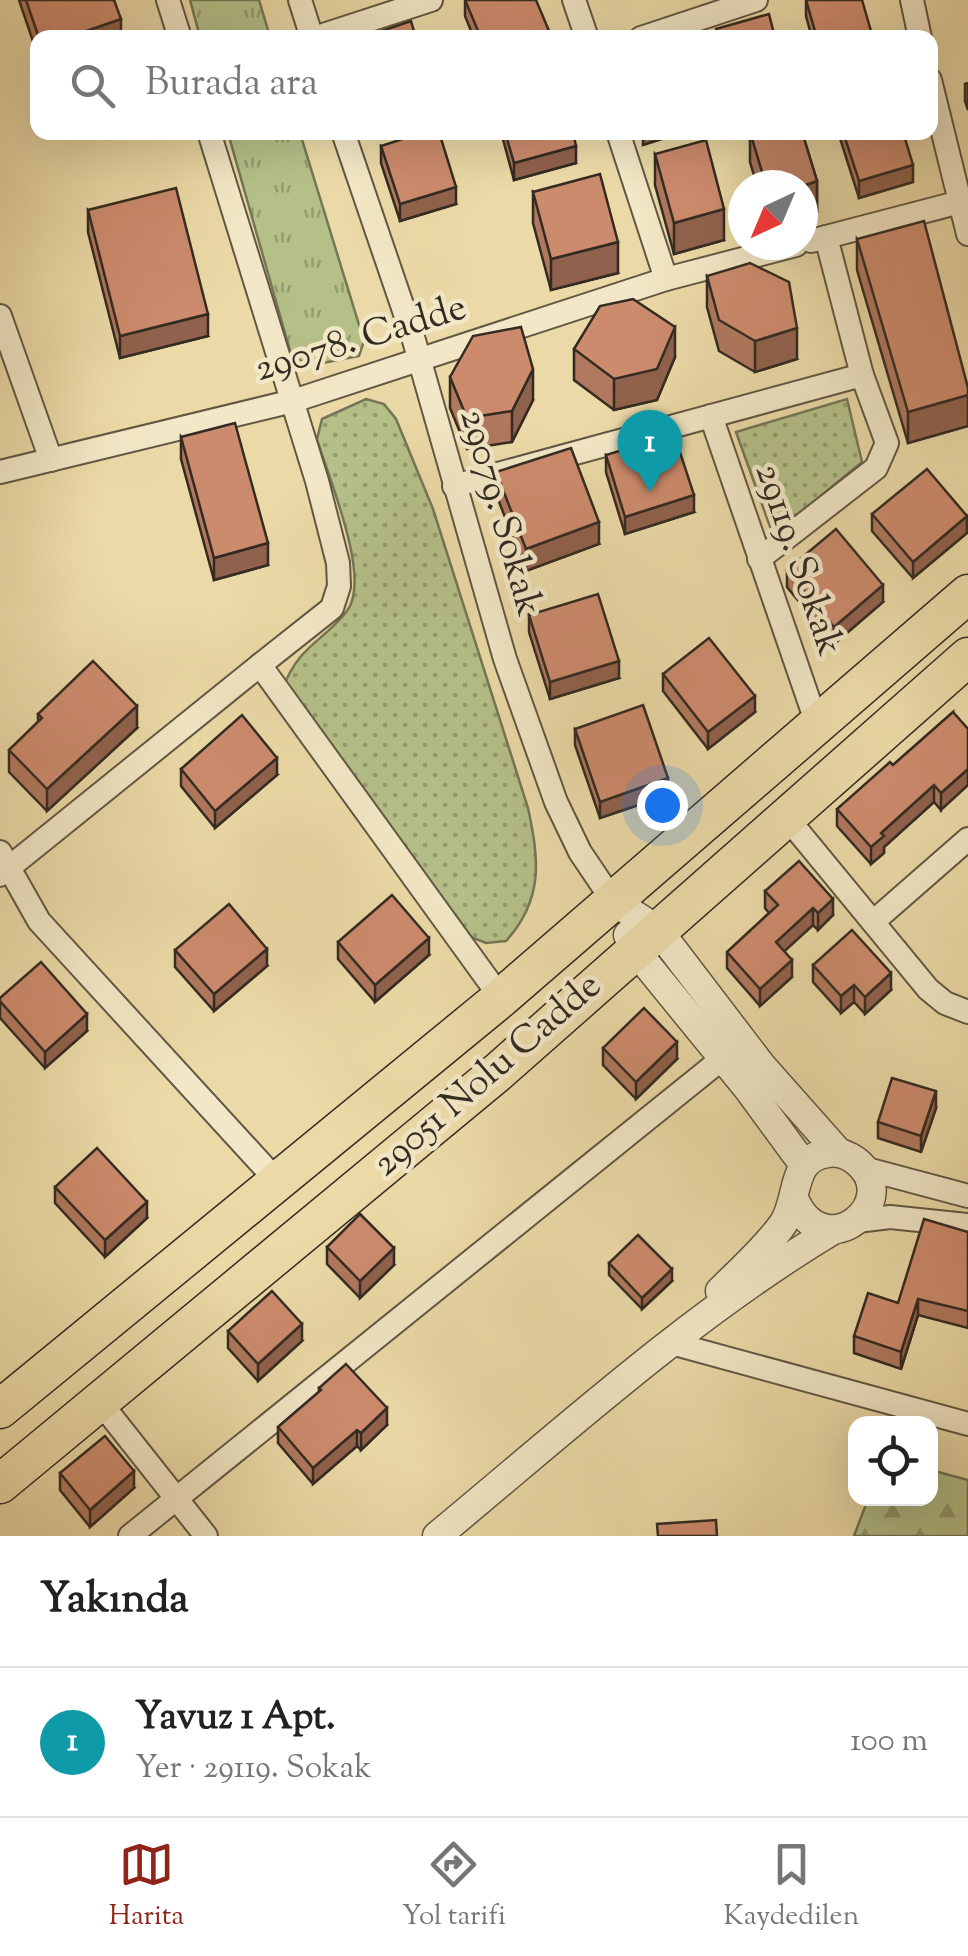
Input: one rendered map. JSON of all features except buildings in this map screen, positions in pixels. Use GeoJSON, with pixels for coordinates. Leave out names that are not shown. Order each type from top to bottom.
{"type":"FeatureCollection","features":[{"type":"Feature","properties":{"kind":"main road","name":"29051 Nolu Cadde"},"geometry":{"type":"LineString","coordinates":[[0,1409],[500,998],[968,594]]}},
{"type":"Feature","properties":{"kind":"main road","name":"29051 Nolu Cadde"},"geometry":{"type":"LineString","coordinates":[[0,1484],[498,1072],[968,658]]}},
{"type":"Feature","properties":{"kind":"street"},"geometry":{"type":"LineString","coordinates":[[168,0],[177,30]]}},
{"type":"Feature","properties":{"kind":"street"},"geometry":{"type":"LineString","coordinates":[[300,0],[310,30]]}},
{"type":"Feature","properties":{"kind":"street"},"geometry":{"type":"LineString","coordinates":[[338,30],[431,0]]}},
{"type":"Feature","properties":{"kind":"street"},"geometry":{"type":"LineString","coordinates":[[574,0],[583,30]]}},
{"type":"Feature","properties":{"kind":"street"},"geometry":{"type":"LineString","coordinates":[[665,30],[756,0]]}},
{"type":"Feature","properties":{"kind":"street"},"geometry":{"type":"LineString","coordinates":[[912,0],[918,30]]}},
{"type":"Feature","properties":{"kind":"street"},"geometry":{"type":"LineString","coordinates":[[938,108],[964,201],[968,234]]}},
{"type":"Feature","properties":{"kind":"street"},"geometry":{"type":"LineString","coordinates":[[211,140],[293,401],[338,563],[339,586],[332,608],[2,865],[39,920],[278,1182]]}},
{"type":"Feature","properties":{"kind":"street","name":"29079. Sokak"},"geometry":{"type":"LineString","coordinates":[[346,140],[419,360],[505,658],[556,802],[580,852],[613,901]]}},
{"type":"Feature","properties":{"kind":"street"},"geometry":{"type":"LineString","coordinates":[[621,140],[666,278]]}},
{"type":"Feature","properties":{"kind":"street"},"geometry":{"type":"LineString","coordinates":[[818,239],[964,201]]}},
{"type":"Feature","properties":{"kind":"street"},"geometry":{"type":"LineString","coordinates":[[759,559],[876,468],[887,443],[818,251]]}},
{"type":"Feature","properties":{"kind":"street","name":"29078. Cadde"},"geometry":{"type":"LineString","coordinates":[[0,472],[293,401],[666,278],[737,260]]}},
{"type":"Feature","properties":{"kind":"street"},"geometry":{"type":"LineString","coordinates":[[0,316],[50,460]]}},
{"type":"Feature","properties":{"kind":"street"},"geometry":{"type":"LineString","coordinates":[[454,486],[862,375]]}},
{"type":"Feature","properties":{"kind":"street","name":"29119. Sokak"},"geometry":{"type":"LineString","coordinates":[[711,416],[818,727]]}},
{"type":"Feature","properties":{"kind":"street"},"geometry":{"type":"LineString","coordinates":[[260,665],[500,998]]}},
{"type":"Feature","properties":{"kind":"street"},"geometry":{"type":"LineString","coordinates":[[788,819],[928,988],[946,1003],[968,1012]]}},
{"type":"Feature","properties":{"kind":"street"},"geometry":{"type":"LineString","coordinates":[[873,922],[968,839]]}},
{"type":"Feature","properties":{"kind":"street"},"geometry":{"type":"LineString","coordinates":[[613,901],[839,1152],[863,1168],[872,1188],[870,1200],[845,1226]]}},
{"type":"Feature","properties":{"kind":"street"},"geometry":{"type":"LineString","coordinates":[[646,939],[723,1058],[804,1165]]}},
{"type":"Feature","properties":{"kind":"street"},"geometry":{"type":"LineString","coordinates":[[130,1536],[723,1058]]}},
{"type":"Feature","properties":{"kind":"street"},"geometry":{"type":"LineString","coordinates":[[839,1152],[814,1157],[804,1165],[794,1188],[795,1201],[809,1222],[845,1226]]}},
{"type":"Feature","properties":{"kind":"street"},"geometry":{"type":"LineString","coordinates":[[863,1168],[968,1196]]}},
{"type":"Feature","properties":{"kind":"street"},"geometry":{"type":"LineString","coordinates":[[671,1343],[782,1225],[795,1201]]}},
{"type":"Feature","properties":{"kind":"street"},"geometry":{"type":"LineString","coordinates":[[438,1536],[671,1343],[794,1253],[845,1226],[890,1217],[968,1226]]}},
{"type":"Feature","properties":{"kind":"street"},"geometry":{"type":"LineString","coordinates":[[671,1343],[968,1424]]}},
{"type":"Feature","properties":{"kind":"street"},"geometry":{"type":"LineString","coordinates":[[100,1402],[206,1536]]}},
{"type":"Feature","properties":{"kind":"green space"},"geometry":{"type":"Polygon","coordinates":[[[190,0],[259,0],[268,30],[198,30],[190,0]]]}},
{"type":"Feature","properties":{"kind":"green space"},"geometry":{"type":"Polygon","coordinates":[[[230,140],[302,140],[364,341],[359,356],[308,366],[291,354],[230,140]]]}},
{"type":"Feature","properties":{"kind":"green space"},"geometry":{"type":"Polygon","coordinates":[[[366,399],[384,404],[396,419],[433,509],[528,808],[536,861],[533,894],[506,941],[486,943],[468,936],[283,688],[296,662],[347,611],[353,596],[354,576],[346,527],[317,439],[322,419],[366,399]]]}},
{"type":"Feature","properties":{"kind":"green space"},"geometry":{"type":"Polygon","coordinates":[[[847,399],[862,462],[773,535],[736,432],[847,399]]]}},
{"type":"Feature","properties":{"kind":"green space"},"geometry":{"type":"Polygon","coordinates":[[[938,1472],[968,1480],[968,1536],[854,1536],[865,1506],[938,1506],[938,1472]]]}},
{"type":"Feature","properties":{"kind":"place","name":"Yavuz 1 Apt."},"geometry":{"type":"Point","coordinates":[650,492]}}]}
